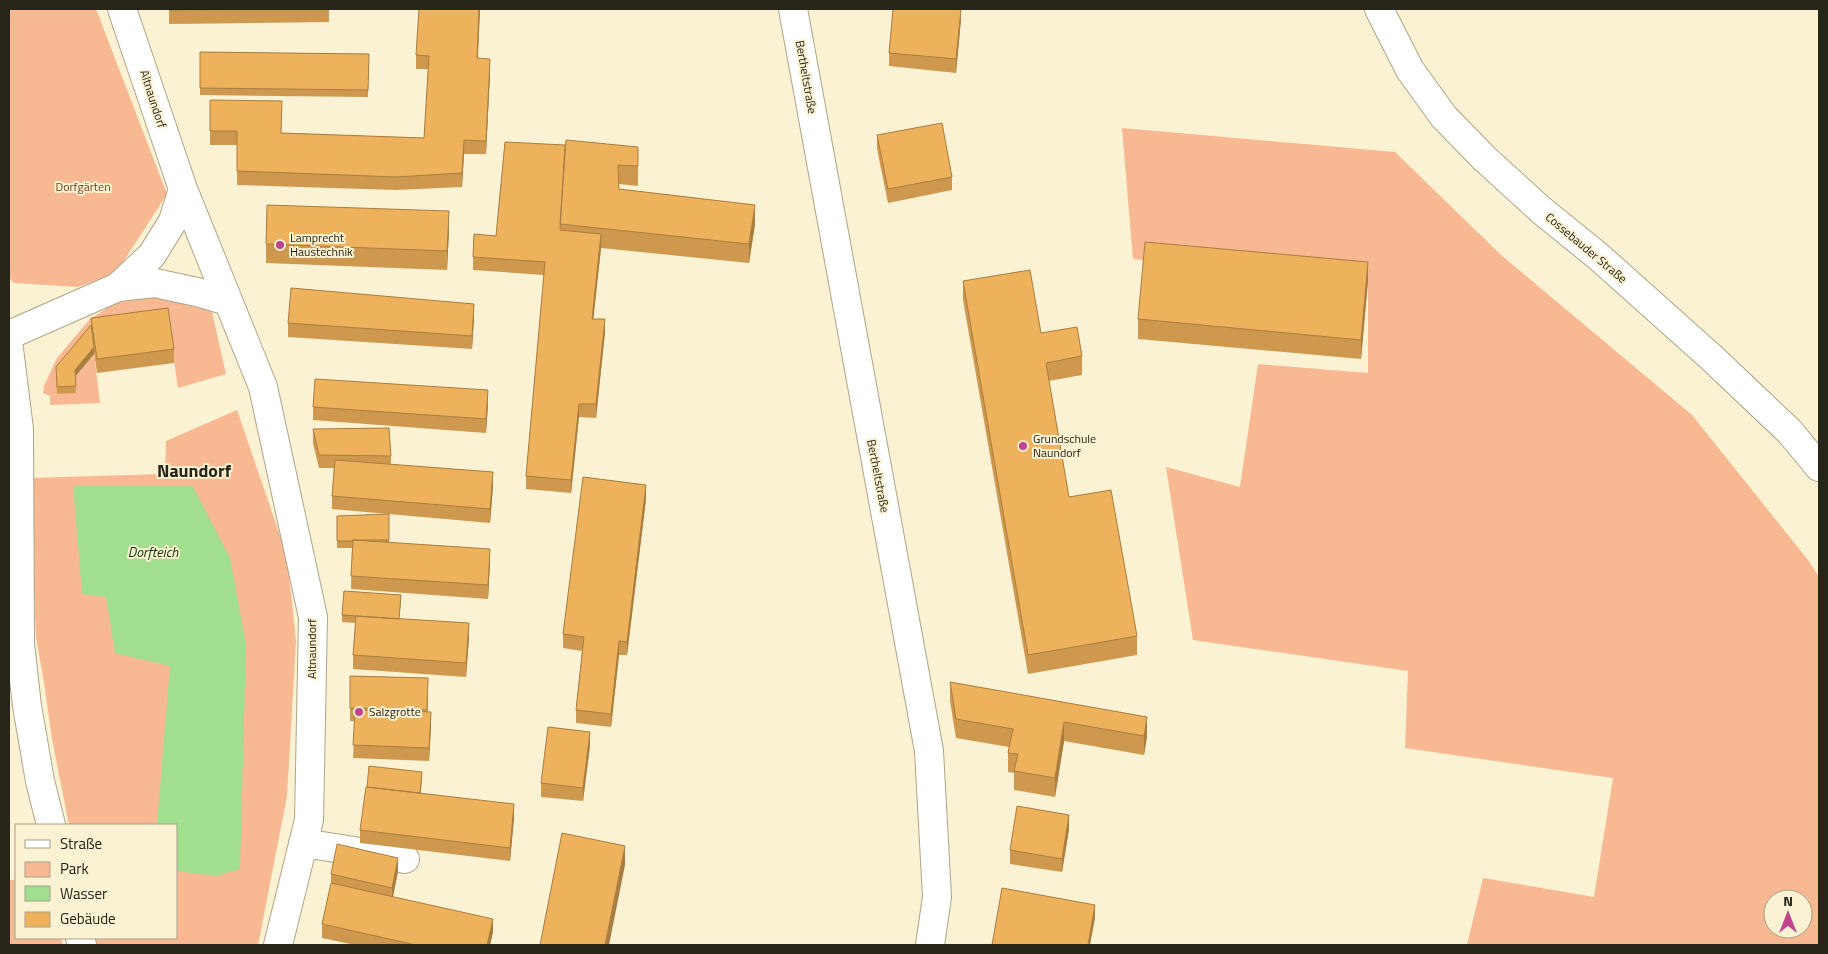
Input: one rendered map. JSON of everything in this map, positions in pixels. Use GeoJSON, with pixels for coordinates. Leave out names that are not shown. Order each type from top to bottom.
{"type":"FeatureCollection","features":[{"type":"Feature","properties":{"kind":"street","name":"Altnaundorf"},"geometry":{"type":"LineString","coordinates":[[122,9],[183,189],[263,387],[314,617],[309,820],[278,945]]}},
{"type":"Feature","properties":{"kind":"street","name":"Bertheltstraße"},"geometry":{"type":"LineString","coordinates":[[793,9],[929,750],[937,896],[930,945]]}},
{"type":"Feature","properties":{"kind":"street","name":"Cossebauder Straße"},"geometry":{"type":"LineString","coordinates":[[1379,9],[1410,70],[1444,117],[1484,158],[1541,210],[1598,257],[1712,358],[1790,432],[1819,467]]}},
{"type":"Feature","properties":{"kind":"street"},"geometry":{"type":"LineString","coordinates":[[9,335],[118,286],[152,255],[173,221],[183,189]]}},
{"type":"Feature","properties":{"kind":"street"},"geometry":{"type":"LineString","coordinates":[[118,286],[155,283],[228,301]]}},
{"type":"Feature","properties":{"kind":"street"},"geometry":{"type":"LineString","coordinates":[[9,349],[19,429],[20,644],[36,762],[51,824]]}},
{"type":"Feature","properties":{"kind":"street"},"geometry":{"type":"LineString","coordinates":[[303,843],[405,859]]}},
{"type":"Feature","properties":{"kind":"green space","name":"Dorfgärten"},"geometry":{"type":"Polygon","coordinates":[[[9,9],[96,9],[167,194],[116,273],[78,287],[14,283],[9,278],[9,9]]]}},
{"type":"Feature","properties":{"kind":"green space"},"geometry":{"type":"Polygon","coordinates":[[[1122,128],[1395,152],[1501,255],[1692,415],[1808,560],[1819,577],[1819,945],[1467,945],[1483,878],[1594,897],[1613,778],[1405,748],[1408,671],[1193,640],[1166,467],[1240,487],[1258,364],[1368,373],[1368,282],[1133,259],[1122,128]]]}},
{"type":"Feature","properties":{"kind":"green space"},"geometry":{"type":"Polygon","coordinates":[[[156,295],[188,301],[212,312],[226,374],[178,388],[168,322],[91,332],[75,377],[94,354],[100,403],[50,405],[50,396],[43,393],[44,386],[57,358],[90,319],[122,299],[156,295]]]}},
{"type":"Feature","properties":{"kind":"green space"},"geometry":{"type":"Polygon","coordinates":[[[237,410],[287,556],[296,641],[287,796],[258,945],[97,945],[95,939],[178,939],[178,824],[69,824],[52,739],[36,637],[29,478],[165,474],[166,441],[237,410]]]}},
{"type":"Feature","properties":{"kind":"green space"},"geometry":{"type":"Polygon","coordinates":[[[9,880],[15,880],[15,939],[61,939],[63,945],[9,945],[9,880]]]}},
{"type":"Feature","properties":{"kind":"water","name":"Dorfteich"},"geometry":{"type":"Polygon","coordinates":[[[73,485],[192,485],[230,558],[246,645],[240,869],[216,876],[178,871],[178,824],[157,824],[170,666],[115,653],[106,597],[82,594],[73,485]]]}},
{"type":"Feature","properties":{"kind":"building"},"geometry":{"type":"Polygon","coordinates":[[[169,9],[329,9],[169,10],[169,9]]]}},
{"type":"Feature","properties":{"kind":"building"},"geometry":{"type":"Polygon","coordinates":[[[419,9],[479,9],[477,58],[490,59],[486,141],[464,140],[462,173],[396,177],[237,171],[237,131],[210,131],[210,100],[282,101],[281,133],[424,138],[429,56],[416,55],[419,9]]]}},
{"type":"Feature","properties":{"kind":"building"},"geometry":{"type":"Polygon","coordinates":[[[893,9],[961,9],[956,59],[889,53],[893,9]]]}},
{"type":"Feature","properties":{"kind":"building"},"geometry":{"type":"Polygon","coordinates":[[[200,52],[369,54],[368,90],[200,88],[200,52]]]}},
{"type":"Feature","properties":{"kind":"building"},"geometry":{"type":"Polygon","coordinates":[[[942,123],[952,177],[888,189],[877,135],[942,123]]]}},
{"type":"Feature","properties":{"kind":"building"},"geometry":{"type":"Polygon","coordinates":[[[566,140],[638,147],[638,166],[618,165],[619,189],[755,205],[749,244],[560,224],[566,140]]]}},
{"type":"Feature","properties":{"kind":"building"},"geometry":{"type":"Polygon","coordinates":[[[505,142],[565,145],[560,230],[601,234],[592,319],[605,319],[596,404],[579,404],[571,480],[526,476],[545,262],[473,257],[474,234],[496,236],[505,142]]]}},
{"type":"Feature","properties":{"kind":"building"},"geometry":{"type":"Polygon","coordinates":[[[267,205],[449,211],[447,251],[266,244],[267,205]]]}},
{"type":"Feature","properties":{"kind":"building"},"geometry":{"type":"Polygon","coordinates":[[[1145,242],[1368,262],[1361,340],[1138,319],[1145,242]]]}},
{"type":"Feature","properties":{"kind":"building","name":"Grundschule Naundorf"},"geometry":{"type":"Polygon","coordinates":[[[1030,270],[1041,333],[1077,327],[1082,356],[1046,363],[1069,497],[1111,490],[1137,636],[1028,655],[963,281],[1030,270]]]}},
{"type":"Feature","properties":{"kind":"building"},"geometry":{"type":"Polygon","coordinates":[[[291,288],[474,304],[472,336],[288,323],[291,288]]]}},
{"type":"Feature","properties":{"kind":"building"},"geometry":{"type":"Polygon","coordinates":[[[168,308],[174,349],[97,359],[91,318],[168,308]]]}},
{"type":"Feature","properties":{"kind":"building"},"geometry":{"type":"Polygon","coordinates":[[[91,325],[94,347],[75,370],[76,386],[57,387],[56,367],[91,325]]]}},
{"type":"Feature","properties":{"kind":"building"},"geometry":{"type":"Polygon","coordinates":[[[315,379],[488,390],[486,419],[313,407],[315,379]]]}},
{"type":"Feature","properties":{"kind":"building"},"geometry":{"type":"Polygon","coordinates":[[[389,428],[391,456],[319,455],[313,429],[389,428]]]}},
{"type":"Feature","properties":{"kind":"building"},"geometry":{"type":"Polygon","coordinates":[[[335,460],[493,472],[490,509],[332,496],[335,460]]]}},
{"type":"Feature","properties":{"kind":"building"},"geometry":{"type":"Polygon","coordinates":[[[583,477],[646,485],[627,642],[619,641],[611,714],[576,710],[584,637],[563,634],[583,477]]]}},
{"type":"Feature","properties":{"kind":"building"},"geometry":{"type":"Polygon","coordinates":[[[389,514],[389,540],[337,541],[337,516],[389,514]]]}},
{"type":"Feature","properties":{"kind":"building"},"geometry":{"type":"Polygon","coordinates":[[[353,540],[490,549],[488,585],[351,576],[353,540]]]}},
{"type":"Feature","properties":{"kind":"building"},"geometry":{"type":"Polygon","coordinates":[[[344,591],[401,595],[399,619],[342,615],[344,591]]]}},
{"type":"Feature","properties":{"kind":"building"},"geometry":{"type":"Polygon","coordinates":[[[356,616],[469,623],[466,663],[353,655],[356,616]]]}},
{"type":"Feature","properties":{"kind":"building"},"geometry":{"type":"Polygon","coordinates":[[[350,676],[428,678],[427,710],[350,708],[350,676]]]}},
{"type":"Feature","properties":{"kind":"building"},"geometry":{"type":"Polygon","coordinates":[[[950,682],[1147,717],[1144,736],[1064,722],[1055,778],[1014,771],[1018,754],[1008,753],[1013,729],[956,719],[950,682]]]}},
{"type":"Feature","properties":{"kind":"building"},"geometry":{"type":"Polygon","coordinates":[[[355,710],[431,712],[429,748],[353,745],[355,710]]]}},
{"type":"Feature","properties":{"kind":"building"},"geometry":{"type":"Polygon","coordinates":[[[548,727],[590,732],[583,788],[541,783],[548,727]]]}},
{"type":"Feature","properties":{"kind":"building"},"geometry":{"type":"Polygon","coordinates":[[[369,766],[422,772],[420,793],[367,787],[369,766]]]}},
{"type":"Feature","properties":{"kind":"building"},"geometry":{"type":"Polygon","coordinates":[[[366,787],[514,804],[510,848],[360,830],[366,787]]]}},
{"type":"Feature","properties":{"kind":"building"},"geometry":{"type":"Polygon","coordinates":[[[1017,806],[1069,815],[1062,859],[1010,850],[1017,806]]]}},
{"type":"Feature","properties":{"kind":"building"},"geometry":{"type":"Polygon","coordinates":[[[562,833],[625,846],[605,945],[540,945],[562,833]]]}},
{"type":"Feature","properties":{"kind":"building"},"geometry":{"type":"Polygon","coordinates":[[[337,844],[398,858],[392,888],[331,874],[337,844]]]}},
{"type":"Feature","properties":{"kind":"building"},"geometry":{"type":"Polygon","coordinates":[[[331,883],[493,919],[487,945],[416,945],[322,924],[331,883]]]}},
{"type":"Feature","properties":{"kind":"building"},"geometry":{"type":"Polygon","coordinates":[[[1002,888],[1095,905],[1088,945],[992,945],[1002,888]]]}},
{"type":"Feature","properties":{"kind":"place","name":"Lamprecht Haustechnik"},"geometry":{"type":"Point","coordinates":[280,245]}},
{"type":"Feature","properties":{"kind":"place","name":"Grundschule Naundorf"},"geometry":{"type":"Point","coordinates":[1023,446]}},
{"type":"Feature","properties":{"kind":"place","name":"Salzgrotte"},"geometry":{"type":"Point","coordinates":[359,712]}},
{"type":"Feature","properties":{"kind":"district","name":"Naundorf"},"geometry":{"type":"Point","coordinates":[194,471]}}]}
